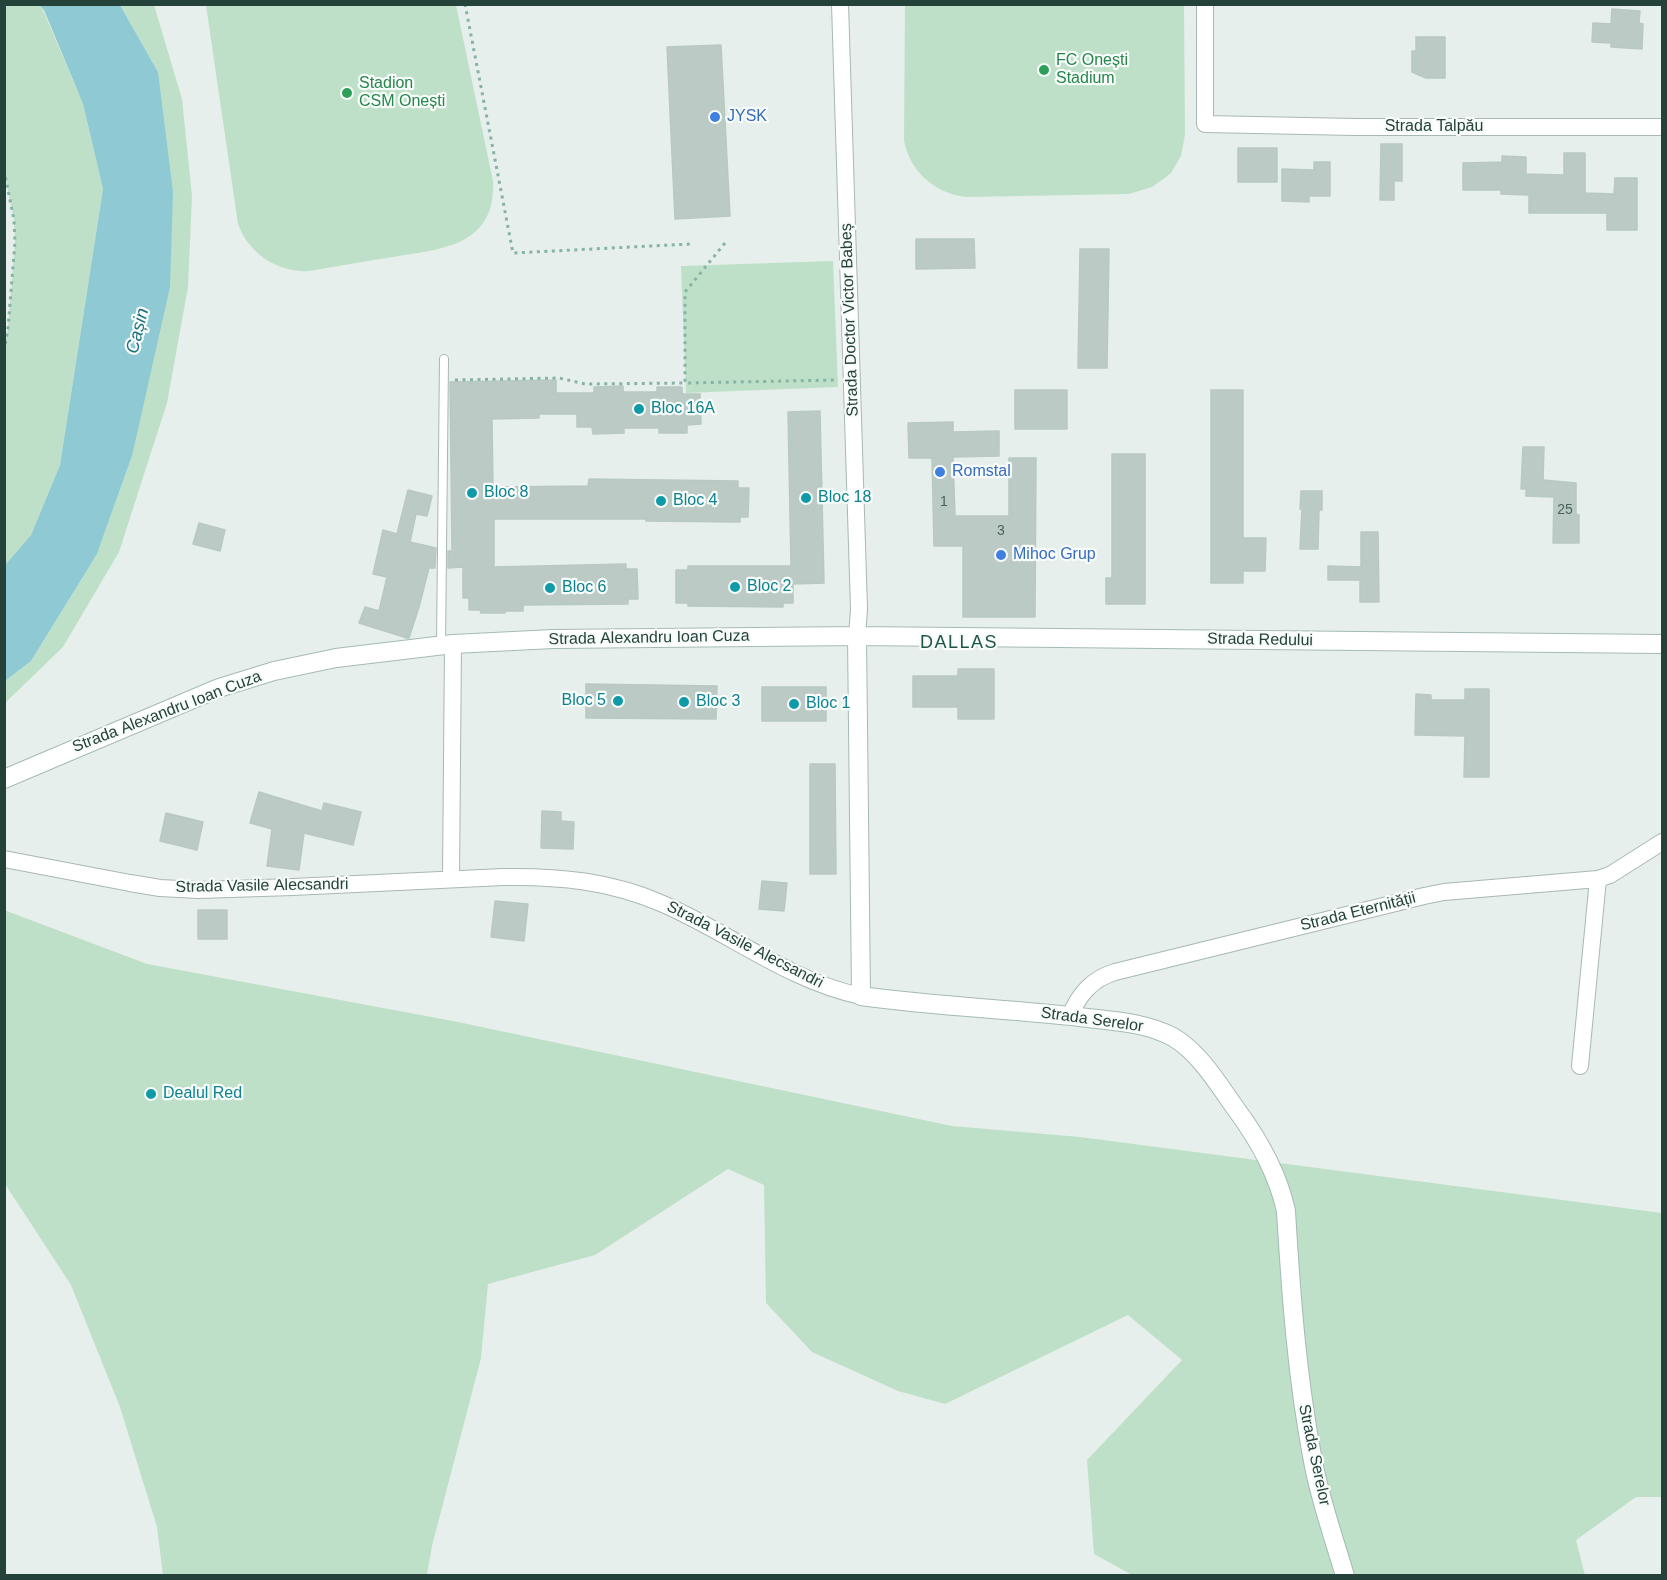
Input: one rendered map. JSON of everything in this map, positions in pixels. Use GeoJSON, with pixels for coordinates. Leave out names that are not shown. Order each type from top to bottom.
{"type":"FeatureCollection","features":[{"type":"Feature","properties":{"kind":"main road","name":"Strada Redului"},"geometry":{"type":"LineString","coordinates":[[857,636],[1662,644]]}},
{"type":"Feature","properties":{"kind":"main road","name":"Strada Alexandru Ioan Cuza"},"geometry":{"type":"LineString","coordinates":[[4,778],[219,688],[273,671],[336,658],[447,645],[553,639],[857,636]]}},
{"type":"Feature","properties":{"kind":"main road"},"geometry":{"type":"LineString","coordinates":[[857,636],[861,996]]}},
{"type":"Feature","properties":{"kind":"main road","name":"Strada Serelor"},"geometry":{"type":"LineString","coordinates":[[861,996],[1071,1016],[1143,1026],[1160,1031],[1181,1043],[1199,1060],[1249,1126],[1277,1179],[1286,1211],[1297,1358],[1311,1452],[1320,1494],[1345,1575]]}},
{"type":"Feature","properties":{"kind":"street","name":"Strada Doctor Victor Babeș"},"geometry":{"type":"LineString","coordinates":[[840,4],[860,609],[857,636]]}},
{"type":"Feature","properties":{"kind":"street","name":"Strada Talpău"},"geometry":{"type":"LineString","coordinates":[[1205,4],[1205,124],[1355,127],[1662,127]]}},
{"type":"Feature","properties":{"kind":"street"},"geometry":{"type":"LineString","coordinates":[[447,645],[451,878]]}},
{"type":"Feature","properties":{"kind":"street","name":"Strada Eternității"},"geometry":{"type":"LineString","coordinates":[[1071,1016],[1076,1000],[1088,987],[1100,977],[1115,972],[1444,892],[1598,879],[1610,875],[1662,842]]}},
{"type":"Feature","properties":{"kind":"street","name":"Strada Vasile Alecsandri"},"geometry":{"type":"LineString","coordinates":[[4,859],[160,888],[198,890],[451,878],[549,877],[580,880],[620,888],[664,904],[810,981],[861,996]]}},
{"type":"Feature","properties":{"kind":"street"},"geometry":{"type":"LineString","coordinates":[[1580,1066],[1598,879]]}},
{"type":"Feature","properties":{"kind":"lane"},"geometry":{"type":"LineString","coordinates":[[444,359],[447,645]]}},
{"type":"Feature","properties":{"kind":"path"},"geometry":{"type":"LineString","coordinates":[[465,4],[513,253],[691,244]]}},
{"type":"Feature","properties":{"kind":"path"},"geometry":{"type":"LineString","coordinates":[[4,170],[14,220],[15,242],[4,352]]}},
{"type":"Feature","properties":{"kind":"path"},"geometry":{"type":"LineString","coordinates":[[685,383],[685,292],[725,243]]}},
{"type":"Feature","properties":{"kind":"path"},"geometry":{"type":"LineString","coordinates":[[444,380],[559,378],[585,384],[838,380]]}},
{"type":"Feature","properties":{"kind":"green space"},"geometry":{"type":"Polygon","coordinates":[[[5,5],[39,5],[43,10],[83,104],[103,189],[60,465],[31,535],[5,565],[4,352],[15,242],[14,220],[4,170],[5,5]]]}},
{"type":"Feature","properties":{"kind":"green space"},"geometry":{"type":"Polygon","coordinates":[[[120,5],[154,5],[182,99],[192,196],[188,287],[167,403],[119,552],[63,647],[5,703],[5,681],[31,661],[97,554],[132,456],[158,72],[120,5]]]}},
{"type":"Feature","properties":{"kind":"green space","name":"Stadion CSM Onești"},"geometry":{"type":"Polygon","coordinates":[[[206,5],[456,5],[493,181],[492,203],[486,219],[476,232],[447,247],[430,251],[310,271],[287,269],[257,253],[243,235],[238,224],[206,5]]]}},
{"type":"Feature","properties":{"kind":"green space","name":"FC Onești Stadium"},"geometry":{"type":"Polygon","coordinates":[[[905,5],[1184,5],[1185,135],[1181,156],[1171,173],[1152,187],[1129,194],[967,197],[955,195],[934,186],[911,162],[904,140],[905,5]]]}},
{"type":"Feature","properties":{"kind":"green space"},"geometry":{"type":"Polygon","coordinates":[[[833,261],[838,387],[686,393],[681,266],[833,261]]]}},
{"type":"Feature","properties":{"kind":"green space"},"geometry":{"type":"Polygon","coordinates":[[[4,910],[147,964],[453,1021],[952,1126],[1080,1137],[1662,1213],[1662,1497],[1636,1497],[1576,1540],[1585,1575],[1132,1575],[1094,1554],[1087,1460],[1182,1360],[1128,1315],[945,1404],[898,1391],[812,1352],[766,1303],[764,1185],[728,1169],[595,1255],[488,1284],[481,1358],[432,1546],[427,1575],[163,1575],[157,1527],[120,1407],[71,1285],[5,1184],[4,910]]]}},
{"type":"Feature","properties":{"kind":"water","name":"Cașin"},"geometry":{"type":"Polygon","coordinates":[[[39,5],[120,5],[158,72],[173,192],[170,287],[132,456],[97,554],[31,661],[5,681],[5,565],[31,535],[60,465],[103,189],[83,104],[44,10],[39,5]]]}},
{"type":"Feature","properties":{"kind":"building"},"geometry":{"type":"Polygon","coordinates":[[[1612,9],[1640,11],[1639,23],[1643,24],[1642,49],[1611,47],[1611,43],[1592,42],[1593,23],[1611,24],[1612,9]]]}},
{"type":"Feature","properties":{"kind":"building"},"geometry":{"type":"Polygon","coordinates":[[[1416,37],[1445,37],[1445,78],[1426,78],[1412,72],[1412,51],[1416,51],[1416,37]]]}},
{"type":"Feature","properties":{"kind":"building"},"geometry":{"type":"Polygon","coordinates":[[[721,45],[730,216],[675,219],[667,47],[721,45]]]}},
{"type":"Feature","properties":{"kind":"building"},"geometry":{"type":"Polygon","coordinates":[[[1381,144],[1402,144],[1402,181],[1394,181],[1394,200],[1380,200],[1381,144]]]}},
{"type":"Feature","properties":{"kind":"building"},"geometry":{"type":"Polygon","coordinates":[[[1238,148],[1277,148],[1277,182],[1238,182],[1238,148]]]}},
{"type":"Feature","properties":{"kind":"building"},"geometry":{"type":"Polygon","coordinates":[[[1564,153],[1585,153],[1585,193],[1614,194],[1615,178],[1637,178],[1637,230],[1607,230],[1607,213],[1529,213],[1529,195],[1501,194],[1501,190],[1463,190],[1463,163],[1502,162],[1502,156],[1526,157],[1526,174],[1564,175],[1564,153]]]}},
{"type":"Feature","properties":{"kind":"building"},"geometry":{"type":"Polygon","coordinates":[[[1314,162],[1330,162],[1330,196],[1309,196],[1309,202],[1282,201],[1282,169],[1314,170],[1314,162]]]}},
{"type":"Feature","properties":{"kind":"building"},"geometry":{"type":"Polygon","coordinates":[[[916,239],[974,239],[975,268],[916,269],[916,239]]]}},
{"type":"Feature","properties":{"kind":"building"},"geometry":{"type":"Polygon","coordinates":[[[1080,249],[1109,249],[1107,368],[1078,368],[1080,249]]]}},
{"type":"Feature","properties":{"kind":"building"},"geometry":{"type":"Polygon","coordinates":[[[556,380],[556,393],[594,393],[594,387],[623,386],[623,392],[657,392],[657,387],[682,387],[682,394],[700,394],[701,424],[687,425],[687,433],[659,433],[659,428],[624,428],[624,433],[593,434],[592,427],[577,427],[577,414],[539,414],[539,418],[492,419],[493,487],[588,486],[589,479],[738,481],[738,488],[749,488],[748,517],[740,517],[740,522],[646,521],[646,519],[494,519],[494,567],[626,564],[626,569],[637,569],[638,599],[628,599],[628,604],[523,605],[523,611],[505,611],[505,613],[481,613],[480,610],[469,610],[469,598],[463,598],[463,567],[448,568],[448,551],[452,551],[450,382],[556,380]]]}},
{"type":"Feature","properties":{"kind":"building"},"geometry":{"type":"Polygon","coordinates":[[[1015,390],[1067,390],[1067,429],[1015,429],[1015,390]]]}},
{"type":"Feature","properties":{"kind":"building"},"geometry":{"type":"Polygon","coordinates":[[[1211,390],[1243,390],[1243,538],[1266,538],[1265,571],[1243,571],[1243,583],[1211,583],[1211,390]]]}},
{"type":"Feature","properties":{"kind":"building"},"geometry":{"type":"Polygon","coordinates":[[[820,411],[824,583],[793,584],[793,603],[783,603],[783,607],[688,606],[688,603],[676,603],[676,570],[688,570],[688,566],[791,566],[788,412],[820,411]]]}},
{"type":"Feature","properties":{"kind":"building"},"geometry":{"type":"Polygon","coordinates":[[[953,422],[953,432],[999,431],[999,456],[953,457],[955,516],[1009,516],[1009,458],[1036,458],[1035,617],[963,617],[963,546],[934,546],[932,458],[909,458],[908,423],[953,422]]]}},
{"type":"Feature","properties":{"kind":"building"},"geometry":{"type":"Polygon","coordinates":[[[1523,447],[1544,447],[1543,480],[1576,483],[1579,543],[1553,543],[1554,497],[1526,496],[1526,489],[1521,489],[1523,447]]]}},
{"type":"Feature","properties":{"kind":"building"},"geometry":{"type":"Polygon","coordinates":[[[1112,454],[1145,454],[1145,604],[1106,604],[1106,578],[1112,578],[1112,454]]]}},
{"type":"Feature","properties":{"kind":"building"},"geometry":{"type":"Polygon","coordinates":[[[408,490],[432,496],[427,516],[416,514],[410,542],[436,548],[435,568],[429,568],[419,607],[409,638],[407,638],[359,623],[365,607],[379,611],[387,577],[373,574],[383,530],[397,534],[408,490]]]}},
{"type":"Feature","properties":{"kind":"building"},"geometry":{"type":"Polygon","coordinates":[[[1301,491],[1322,491],[1318,549],[1300,549],[1301,491]]]}},
{"type":"Feature","properties":{"kind":"building"},"geometry":{"type":"Polygon","coordinates":[[[199,523],[225,530],[220,551],[193,544],[199,523]]]}},
{"type":"Feature","properties":{"kind":"building"},"geometry":{"type":"Polygon","coordinates":[[[1361,532],[1378,532],[1379,602],[1360,602],[1360,580],[1328,580],[1328,566],[1361,567],[1361,532]]]}},
{"type":"Feature","properties":{"kind":"building"},"geometry":{"type":"Polygon","coordinates":[[[958,669],[994,669],[994,719],[958,719],[958,707],[913,707],[913,676],[958,676],[958,669]]]}},
{"type":"Feature","properties":{"kind":"building"},"geometry":{"type":"Polygon","coordinates":[[[586,684],[717,686],[716,719],[586,718],[586,684]]]}},
{"type":"Feature","properties":{"kind":"building","name":"Bloc 1"},"geometry":{"type":"Polygon","coordinates":[[[762,687],[826,687],[826,721],[762,721],[762,687]]]}},
{"type":"Feature","properties":{"kind":"building"},"geometry":{"type":"Polygon","coordinates":[[[1465,689],[1489,689],[1489,777],[1464,777],[1465,736],[1415,735],[1416,694],[1431,695],[1431,700],[1465,700],[1465,689]]]}},
{"type":"Feature","properties":{"kind":"building"},"geometry":{"type":"Polygon","coordinates":[[[810,764],[835,764],[836,874],[810,874],[810,764]]]}},
{"type":"Feature","properties":{"kind":"building"},"geometry":{"type":"Polygon","coordinates":[[[259,792],[322,811],[324,803],[361,812],[353,845],[304,833],[299,870],[267,866],[272,829],[250,823],[259,792]]]}},
{"type":"Feature","properties":{"kind":"building"},"geometry":{"type":"Polygon","coordinates":[[[542,811],[561,812],[561,821],[574,822],[573,849],[541,848],[542,811]]]}},
{"type":"Feature","properties":{"kind":"building"},"geometry":{"type":"Polygon","coordinates":[[[166,813],[203,822],[197,850],[160,841],[166,813]]]}},
{"type":"Feature","properties":{"kind":"building"},"geometry":{"type":"Polygon","coordinates":[[[762,881],[787,883],[784,911],[759,909],[762,881]]]}},
{"type":"Feature","properties":{"kind":"building"},"geometry":{"type":"Polygon","coordinates":[[[495,901],[528,904],[524,941],[491,937],[495,901]]]}},
{"type":"Feature","properties":{"kind":"building"},"geometry":{"type":"Polygon","coordinates":[[[198,910],[227,910],[227,939],[198,939],[198,910]]]}},
{"type":"Feature","properties":{"kind":"place","name":"FC Onești Stadium"},"geometry":{"type":"Point","coordinates":[1044,70]}},
{"type":"Feature","properties":{"kind":"place","name":"Stadion CSM Onești"},"geometry":{"type":"Point","coordinates":[347,93]}},
{"type":"Feature","properties":{"kind":"place","name":"JYSK"},"geometry":{"type":"Point","coordinates":[715,117]}},
{"type":"Feature","properties":{"kind":"place","name":"Bloc 16A"},"geometry":{"type":"Point","coordinates":[639,409]}},
{"type":"Feature","properties":{"kind":"place","name":"Romstal"},"geometry":{"type":"Point","coordinates":[940,472]}},
{"type":"Feature","properties":{"kind":"place","name":"Bloc 8"},"geometry":{"type":"Point","coordinates":[472,493]}},
{"type":"Feature","properties":{"kind":"place","name":"Bloc 18"},"geometry":{"type":"Point","coordinates":[806,498]}},
{"type":"Feature","properties":{"kind":"place","name":"Bloc 4"},"geometry":{"type":"Point","coordinates":[661,501]}},
{"type":"Feature","properties":{"kind":"place","name":"Mihoc Grup"},"geometry":{"type":"Point","coordinates":[1001,555]}},
{"type":"Feature","properties":{"kind":"place","name":"Bloc 2"},"geometry":{"type":"Point","coordinates":[735,587]}},
{"type":"Feature","properties":{"kind":"place","name":"Bloc 6"},"geometry":{"type":"Point","coordinates":[550,588]}},
{"type":"Feature","properties":{"kind":"place","name":"Bloc 5"},"geometry":{"type":"Point","coordinates":[618,701]}},
{"type":"Feature","properties":{"kind":"place","name":"Bloc 3"},"geometry":{"type":"Point","coordinates":[684,702]}},
{"type":"Feature","properties":{"kind":"place","name":"Bloc 1"},"geometry":{"type":"Point","coordinates":[794,704]}},
{"type":"Feature","properties":{"kind":"place","name":"Dealul Red"},"geometry":{"type":"Point","coordinates":[151,1094]}},
{"type":"Feature","properties":{"kind":"district","name":"DALLAS"},"geometry":{"type":"Point","coordinates":[959,643]}}]}
